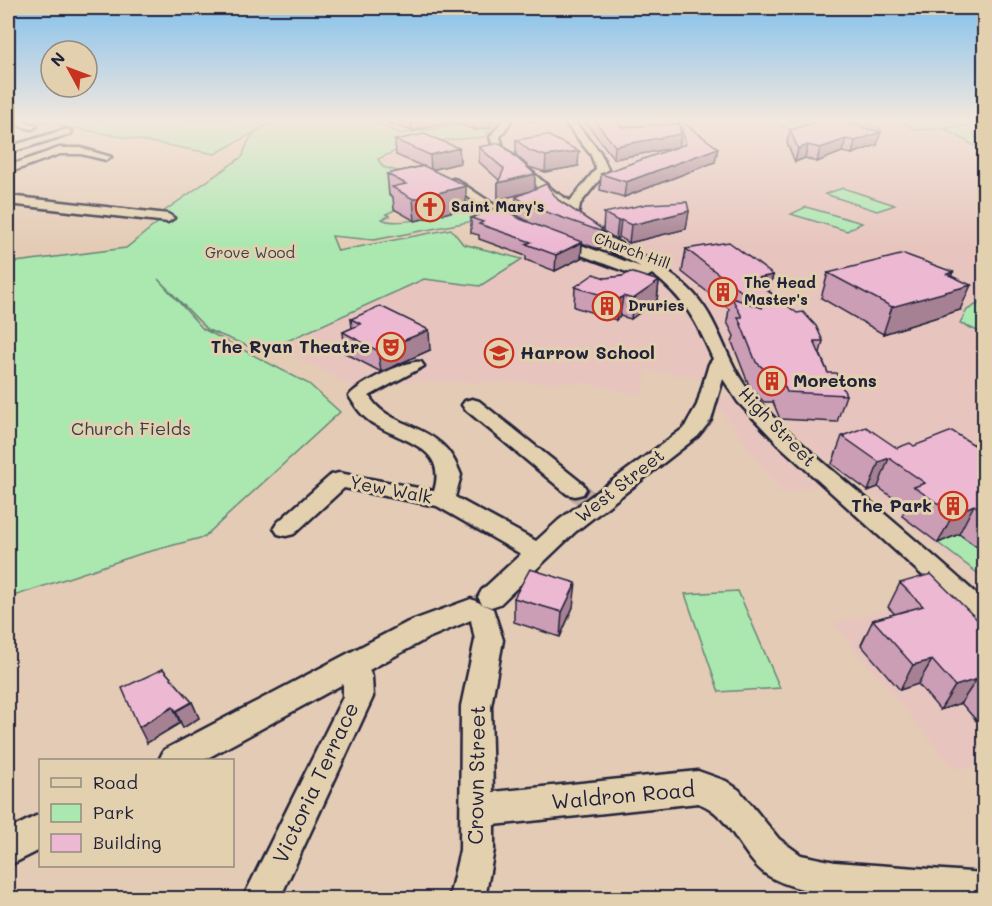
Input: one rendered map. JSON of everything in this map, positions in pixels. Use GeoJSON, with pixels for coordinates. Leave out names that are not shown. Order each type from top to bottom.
{"type":"FeatureCollection","features":[{"type":"Feature","properties":{"kind":"street"},"geometry":{"type":"LineString","coordinates":[[8,170],[28,162]]}},
{"type":"Feature","properties":{"kind":"street"},"geometry":{"type":"LineString","coordinates":[[514,162],[551,195],[574,203],[598,178],[602,169],[599,162]]}},
{"type":"Feature","properties":{"kind":"street"},"geometry":{"type":"LineString","coordinates":[[453,182],[526,229]]}},
{"type":"Feature","properties":{"kind":"street"},"geometry":{"type":"LineString","coordinates":[[8,200],[168,218]]}},
{"type":"Feature","properties":{"kind":"street","name":"High Street"},"geometry":{"type":"LineString","coordinates":[[574,203],[571,214],[578,222],[662,272],[704,315],[731,379],[745,398],[783,439],[984,616]]}},
{"type":"Feature","properties":{"kind":"street","name":"Church Hill"},"geometry":{"type":"LineString","coordinates":[[544,237],[675,283]]}},
{"type":"Feature","properties":{"kind":"street","name":"West Street"},"geometry":{"type":"LineString","coordinates":[[177,759],[418,630],[482,607],[538,553],[586,497],[633,479],[691,432],[701,420],[718,364],[723,360]]}},
{"type":"Feature","properties":{"kind":"street","name":"Yew Walk"},"geometry":{"type":"LineString","coordinates":[[415,366],[374,385],[359,396],[366,409],[374,416],[421,438],[440,452],[450,475],[443,500]]}},
{"type":"Feature","properties":{"kind":"street"},"geometry":{"type":"LineString","coordinates":[[472,405],[586,497]]}},
{"type":"Feature","properties":{"kind":"street","name":"Yew Walk"},"geometry":{"type":"LineString","coordinates":[[286,528],[339,480],[443,500],[538,553]]}},
{"type":"Feature","properties":{"kind":"street","name":"Crown Street"},"geometry":{"type":"LineString","coordinates":[[467,898],[477,850],[476,706],[489,640],[482,607]]}},
{"type":"Feature","properties":{"kind":"street","name":"Victoria Terrace"},"geometry":{"type":"LineString","coordinates":[[261,898],[358,697],[358,677],[351,667]]}},
{"type":"Feature","properties":{"kind":"street","name":"Waldron Road"},"geometry":{"type":"LineString","coordinates":[[478,810],[698,787],[713,789],[726,798],[776,861],[792,870],[833,880],[984,891]]}},
{"type":"Feature","properties":{"kind":"street"},"geometry":{"type":"LineString","coordinates":[[8,849],[39,832]]}},
{"type":"Feature","properties":{"kind":"shaded area","name":"Harrow School"},"geometry":{"type":"Polygon","coordinates":[[[382,162],[984,162],[984,584],[806,443],[753,393],[742,374],[738,357],[710,349],[703,379],[646,370],[642,395],[584,383],[391,382],[352,387],[277,346],[424,279],[480,286],[528,254],[571,252],[609,265],[533,228],[470,189],[470,183],[429,184],[382,162]]]}},
{"type":"Feature","properties":{"kind":"shaded area"},"geometry":{"type":"Polygon","coordinates":[[[737,393],[825,483],[782,494],[712,399],[737,393]]]}},
{"type":"Feature","properties":{"kind":"shaded area"},"geometry":{"type":"Polygon","coordinates":[[[938,597],[984,637],[984,763],[955,770],[833,623],[938,597]]]}},
{"type":"Feature","properties":{"kind":"green space","name":"Church Fields"},"geometry":{"type":"Polygon","coordinates":[[[234,162],[380,162],[383,167],[442,183],[433,186],[500,216],[374,240],[332,236],[338,251],[451,229],[463,244],[522,259],[480,286],[424,279],[263,352],[208,330],[158,279],[203,329],[309,384],[340,412],[204,537],[140,554],[8,598],[8,263],[126,248],[166,216],[160,214],[234,162]],[[395,198],[399,208],[386,214],[390,216],[382,219],[403,222],[444,214],[395,198]]]}},
{"type":"Feature","properties":{"kind":"green space"},"geometry":{"type":"Polygon","coordinates":[[[843,188],[895,205],[877,211],[825,194],[843,188]]]}},
{"type":"Feature","properties":{"kind":"green space"},"geometry":{"type":"Polygon","coordinates":[[[806,207],[862,223],[847,231],[791,214],[806,207]]]}},
{"type":"Feature","properties":{"kind":"green space"},"geometry":{"type":"Polygon","coordinates":[[[984,300],[984,334],[960,323],[967,310],[984,300]]]}},
{"type":"Feature","properties":{"kind":"green space"},"geometry":{"type":"Polygon","coordinates":[[[959,534],[984,552],[984,578],[938,543],[959,534]]]}},
{"type":"Feature","properties":{"kind":"green space"},"geometry":{"type":"Polygon","coordinates":[[[738,591],[780,688],[719,692],[685,594],[738,591]]]}},
{"type":"Feature","properties":{"kind":"building"},"geometry":{"type":"Polygon","coordinates":[[[496,162],[522,162],[535,174],[498,183],[504,169],[496,162]]]}},
{"type":"Feature","properties":{"kind":"building"},"geometry":{"type":"Polygon","coordinates":[[[634,162],[679,162],[626,182],[601,174],[634,162]]]}},
{"type":"Feature","properties":{"kind":"building"},"geometry":{"type":"Polygon","coordinates":[[[424,166],[466,186],[413,199],[392,187],[406,184],[387,174],[424,166]]]}},
{"type":"Feature","properties":{"kind":"building"},"geometry":{"type":"Polygon","coordinates":[[[546,184],[558,200],[602,229],[600,231],[532,207],[516,197],[546,184]]]}},
{"type":"Feature","properties":{"kind":"building"},"geometry":{"type":"Polygon","coordinates":[[[687,202],[689,211],[631,225],[604,213],[647,204],[687,202]]]}},
{"type":"Feature","properties":{"kind":"building"},"geometry":{"type":"Polygon","coordinates":[[[500,206],[520,219],[582,242],[556,255],[526,244],[531,242],[479,224],[483,222],[471,218],[500,206]]]}},
{"type":"Feature","properties":{"kind":"building"},"geometry":{"type":"Polygon","coordinates":[[[729,242],[773,275],[752,279],[797,313],[803,312],[816,326],[823,341],[814,341],[828,373],[836,373],[846,395],[787,392],[780,376],[771,375],[756,362],[738,317],[742,317],[732,298],[763,308],[686,249],[729,242]]]}},
{"type":"Feature","properties":{"kind":"building"},"geometry":{"type":"Polygon","coordinates":[[[904,254],[953,272],[947,274],[971,285],[892,307],[828,273],[904,254]]]}},
{"type":"Feature","properties":{"kind":"building"},"geometry":{"type":"Polygon","coordinates":[[[630,272],[659,281],[633,299],[623,296],[618,300],[575,287],[594,274],[605,278],[623,276],[630,272]]]}},
{"type":"Feature","properties":{"kind":"building"},"geometry":{"type":"Polygon","coordinates":[[[380,306],[429,330],[378,351],[343,332],[361,324],[351,319],[380,306]]]}},
{"type":"Feature","properties":{"kind":"building"},"geometry":{"type":"Polygon","coordinates":[[[866,427],[897,448],[910,443],[914,446],[952,431],[984,451],[984,512],[974,505],[953,514],[914,487],[925,483],[889,458],[879,462],[842,436],[866,427]]]}},
{"type":"Feature","properties":{"kind":"building"},"geometry":{"type":"Polygon","coordinates":[[[530,569],[576,583],[562,612],[514,598],[530,569]]]}},
{"type":"Feature","properties":{"kind":"building"},"geometry":{"type":"Polygon","coordinates":[[[931,574],[984,626],[984,687],[977,679],[955,686],[932,660],[913,665],[873,620],[923,606],[900,583],[931,574]]]}},
{"type":"Feature","properties":{"kind":"building"},"geometry":{"type":"Polygon","coordinates":[[[163,669],[192,702],[176,711],[173,707],[139,727],[122,688],[163,669]]]}},
{"type":"Feature","properties":{"kind":"tunnel"},"geometry":{"type":"LineString","coordinates":[[575,489],[587,499]]}},
{"type":"Feature","properties":{"kind":"place","name":"Saint Mary's"},"geometry":{"type":"Point","coordinates":[430,207]}},
{"type":"Feature","properties":{"kind":"place","name":"The Head Master's"},"geometry":{"type":"Point","coordinates":[723,292]}},
{"type":"Feature","properties":{"kind":"place","name":"Druries"},"geometry":{"type":"Point","coordinates":[607,306]}},
{"type":"Feature","properties":{"kind":"place","name":"The Ryan Theatre"},"geometry":{"type":"Point","coordinates":[391,347]}},
{"type":"Feature","properties":{"kind":"place","name":"Harrow School"},"geometry":{"type":"Point","coordinates":[499,353]}},
{"type":"Feature","properties":{"kind":"place","name":"Moretons"},"geometry":{"type":"Point","coordinates":[772,381]}},
{"type":"Feature","properties":{"kind":"place","name":"The Park"},"geometry":{"type":"Point","coordinates":[953,506]}},
{"type":"Feature","properties":{"kind":"park label","name":"Grove Wood"},"geometry":{"type":"Point","coordinates":[250,253]}}]}
